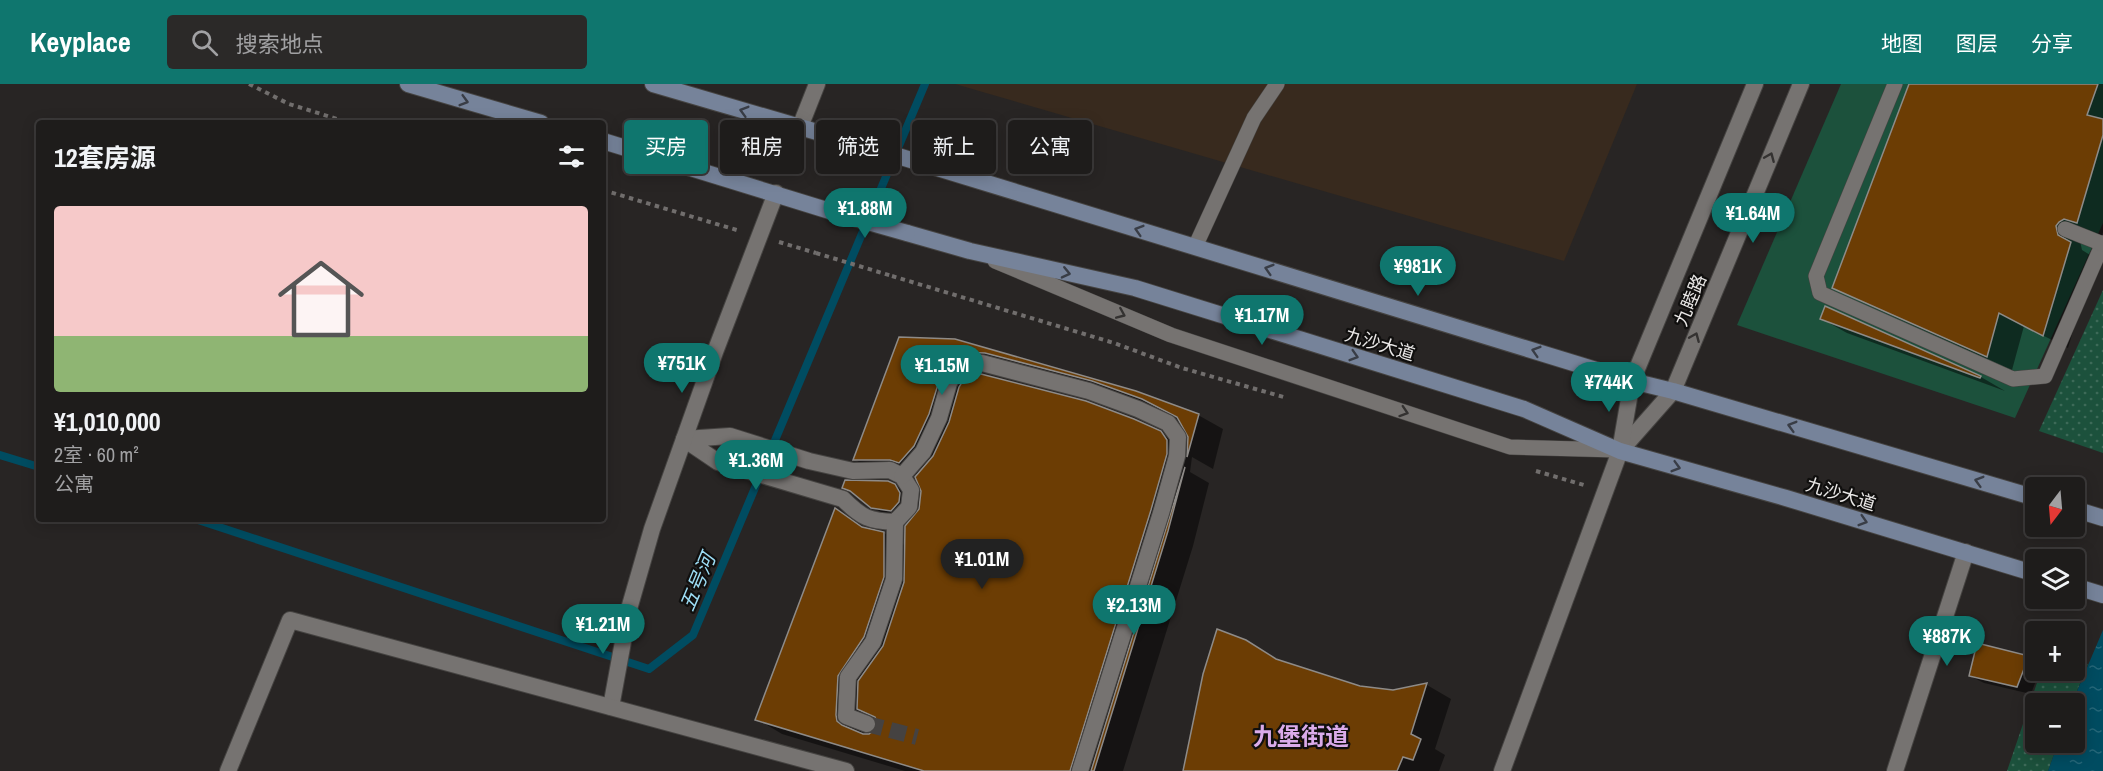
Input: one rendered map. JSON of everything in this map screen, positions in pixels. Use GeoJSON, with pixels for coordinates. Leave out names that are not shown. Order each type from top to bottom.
{"type":"FeatureCollection","features":[{"type":"Feature","properties":{"kind":"main road"},"geometry":{"type":"LineString","coordinates":[[408,84],[531,120]]}},
{"type":"Feature","properties":{"kind":"main road"},"geometry":{"type":"LineString","coordinates":[[654,84],[776,120]]}},
{"type":"Feature","properties":{"kind":"main road"},"geometry":{"type":"LineString","coordinates":[[804,128],[1632,381],[2025,495]]}},
{"type":"Feature","properties":{"kind":"main road","name":"九沙大道"},"geometry":{"type":"LineString","coordinates":[[606,142],[833,212],[970,251],[1147,292],[1524,409],[1620,451],[2025,571]]}},
{"type":"Feature","properties":{"kind":"main road"},"geometry":{"type":"LineString","coordinates":[[2085,512],[2103,518]]}},
{"type":"Feature","properties":{"kind":"main road"},"geometry":{"type":"LineString","coordinates":[[2085,590],[2103,596]]}},
{"type":"Feature","properties":{"kind":"street"},"geometry":{"type":"LineString","coordinates":[[803,120],[817,84]]}},
{"type":"Feature","properties":{"kind":"street","name":"九睦路"},"geometry":{"type":"LineString","coordinates":[[1502,771],[1620,451],[1632,381],[1755,84]]}},
{"type":"Feature","properties":{"kind":"street","name":"九睦路"},"geometry":{"type":"LineString","coordinates":[[1620,451],[1673,391],[1801,84]]}},
{"type":"Feature","properties":{"kind":"street"},"geometry":{"type":"LineString","coordinates":[[611,707],[629,609],[652,529],[776,193]]}},
{"type":"Feature","properties":{"kind":"street"},"geometry":{"type":"LineString","coordinates":[[902,476],[923,452],[939,418],[949,383],[961,363],[982,363],[1089,391],[1168,423],[1178,437],[1177,456],[1161,513],[1080,771]]}},
{"type":"Feature","properties":{"kind":"street"},"geometry":{"type":"LineString","coordinates":[[684,439],[730,436],[853,471],[890,470],[902,476],[911,490],[909,507],[895,522],[894,579],[873,642],[848,677],[846,716],[867,724]]}},
{"type":"Feature","properties":{"kind":"street"},"geometry":{"type":"LineString","coordinates":[[684,439],[718,462],[843,499],[858,513],[873,521],[895,522]]}},
{"type":"Feature","properties":{"kind":"street"},"geometry":{"type":"LineString","coordinates":[[1895,771],[1966,552]]}},
{"type":"Feature","properties":{"kind":"street"},"geometry":{"type":"LineString","coordinates":[[228,771],[290,620],[846,771]]}},
{"type":"Feature","properties":{"kind":"lane"},"geometry":{"type":"LineString","coordinates":[[1195,247],[1254,118],[1277,84]]}},
{"type":"Feature","properties":{"kind":"lane"},"geometry":{"type":"LineString","coordinates":[[1895,84],[1816,276],[1820,293],[2013,379],[2045,376],[2103,243],[2065,229]]}},
{"type":"Feature","properties":{"kind":"lane"},"geometry":{"type":"LineString","coordinates":[[970,251],[1171,335],[1510,447],[1620,451]]}},
{"type":"Feature","properties":{"kind":"path"},"geometry":{"type":"LineString","coordinates":[[249,84],[288,104],[340,120]]}},
{"type":"Feature","properties":{"kind":"path"},"geometry":{"type":"LineString","coordinates":[[606,191],[892,276]]}},
{"type":"Feature","properties":{"kind":"shaded area"},"geometry":{"type":"Polygon","coordinates":[[[955,84],[1637,84],[1564,261],[1092,124],[1092,120],[1079,120],[955,84]]]}},
{"type":"Feature","properties":{"kind":"green space"},"geometry":{"type":"Polygon","coordinates":[[[1841,84],[2103,84],[2103,223],[2015,418],[1737,325],[1841,84]]]}},
{"type":"Feature","properties":{"kind":"green space"},"geometry":{"type":"Polygon","coordinates":[[[2103,290],[2103,453],[2039,431],[2103,290]]]}},
{"type":"Feature","properties":{"kind":"green space"},"geometry":{"type":"Polygon","coordinates":[[[2038,681],[2081,681],[2076,693],[2034,693],[2038,681]]]}},
{"type":"Feature","properties":{"kind":"green space"},"geometry":{"type":"Polygon","coordinates":[[[2025,718],[2025,753],[2054,753],[2048,771],[2007,771],[2025,718]]]}},
{"type":"Feature","properties":{"kind":"water"},"geometry":{"type":"Polygon","coordinates":[[[2103,630],[2103,771],[2048,771],[2054,753],[2085,753],[2085,693],[2076,693],[2081,681],[2085,681],[2085,672],[2103,630]]]}},
{"type":"Feature","properties":{"kind":"building"},"geometry":{"type":"Polygon","coordinates":[[[1909,84],[2098,84],[2087,115],[2103,119],[2103,135],[2077,223],[2064,219],[2056,226],[2058,235],[2071,242],[2043,336],[1999,313],[1987,357],[1832,288],[1909,84]]]}},
{"type":"Feature","properties":{"kind":"building"},"geometry":{"type":"Polygon","coordinates":[[[1825,306],[1981,376],[1980,378],[1820,319],[1825,306]]]}},
{"type":"Feature","properties":{"kind":"building"},"geometry":{"type":"Polygon","coordinates":[[[899,337],[955,339],[1136,391],[1199,414],[1187,457],[1188,437],[1177,417],[1142,399],[1092,381],[985,353],[961,352],[952,357],[940,378],[929,414],[914,446],[899,463],[890,460],[853,460],[899,337]]]}},
{"type":"Feature","properties":{"kind":"building"},"geometry":{"type":"Polygon","coordinates":[[[967,374],[981,374],[1086,401],[1161,431],[1167,440],[1167,454],[1151,510],[1070,771],[924,771],[755,720],[835,508],[862,527],[884,532],[884,577],[864,637],[838,676],[836,715],[837,721],[842,725],[863,734],[869,734],[877,728],[875,717],[857,709],[858,681],[883,646],[904,582],[905,526],[919,509],[921,491],[915,477],[933,456],[949,422],[959,387],[967,374]]]}},
{"type":"Feature","properties":{"kind":"building"},"geometry":{"type":"Polygon","coordinates":[[[1185,467],[1168,531],[1094,771],[1091,771],[1185,467]]]}},
{"type":"Feature","properties":{"kind":"building"},"geometry":{"type":"Polygon","coordinates":[[[845,480],[888,481],[895,484],[900,493],[899,502],[891,511],[871,508],[850,491],[842,488],[845,480]]]}},
{"type":"Feature","properties":{"kind":"building"},"geometry":{"type":"Polygon","coordinates":[[[1217,629],[1246,640],[1276,659],[1360,686],[1393,690],[1427,683],[1411,734],[1421,739],[1413,760],[1403,757],[1397,771],[1183,771],[1203,674],[1217,629]]]}},
{"type":"Feature","properties":{"kind":"building"},"geometry":{"type":"Polygon","coordinates":[[[1977,643],[2025,655],[2025,666],[2017,687],[1969,676],[1977,643]]]}},
{"type":"Feature","properties":{"kind":"waterway","name":"五号河"},"geometry":{"type":"LineString","coordinates":[[204,522],[649,669],[693,635],[925,84]]}},
{"type":"Feature","properties":{"kind":"waterway","name":"五号河"},"geometry":{"type":"LineString","coordinates":[[0,455],[36,466]]}},
{"type":"Feature","properties":{"kind":"tunnel"},"geometry":{"type":"LineString","coordinates":[[867,724],[917,737]]}},
{"type":"Feature","properties":{"kind":"district","name":"九堡街道"},"geometry":{"type":"Point","coordinates":[1301,736]}}]}
